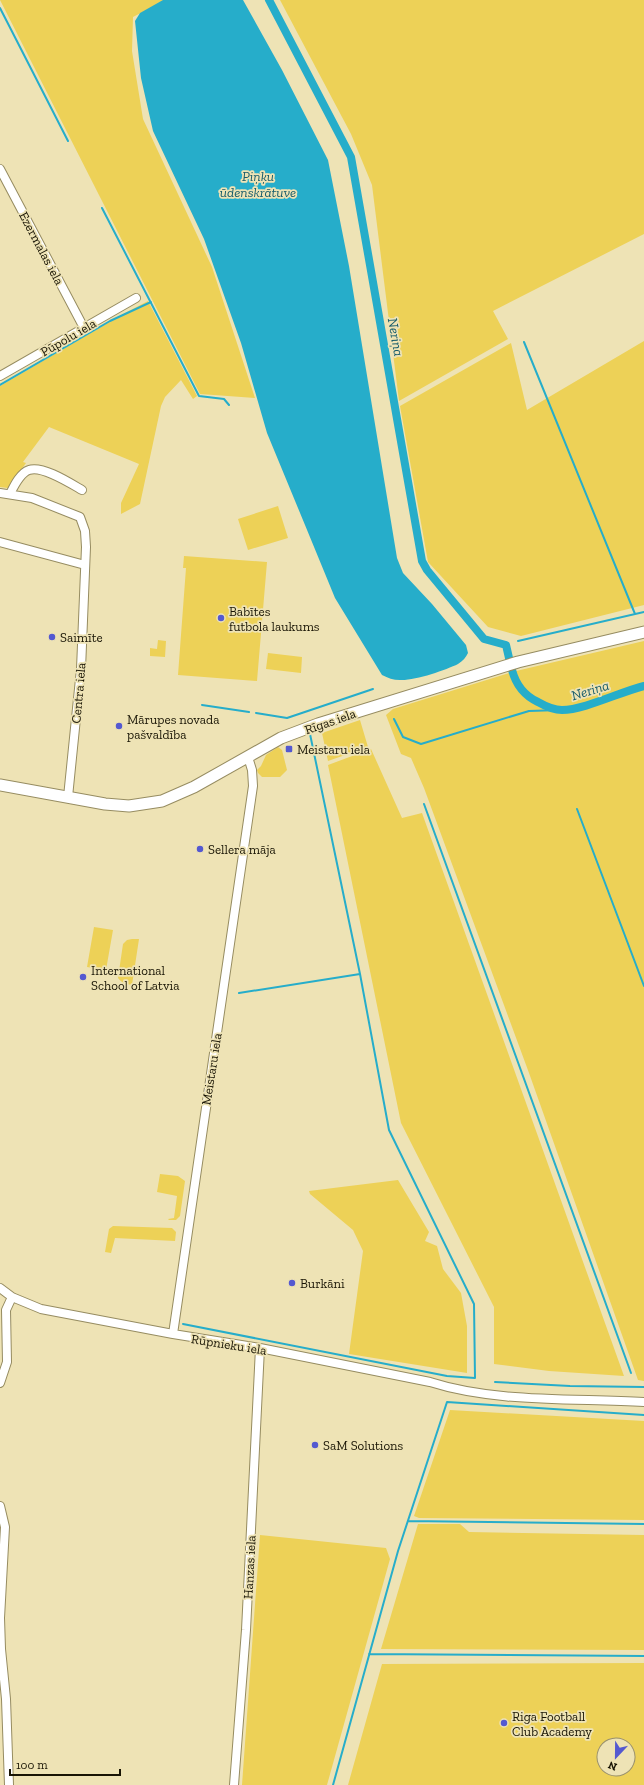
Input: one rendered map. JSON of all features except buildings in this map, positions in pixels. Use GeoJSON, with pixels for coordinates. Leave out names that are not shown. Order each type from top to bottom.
{"type":"FeatureCollection","features":[{"type":"Feature","properties":{"kind":"main road","name":"Rīgas iela"},"geometry":{"type":"LineString","coordinates":[[0,785],[119,806],[162,801],[182,793],[281,738],[318,724],[518,662],[644,632]]}},
{"type":"Feature","properties":{"kind":"street","name":"Ezermalas iela"},"geometry":{"type":"LineString","coordinates":[[0,169],[84,328]]}},
{"type":"Feature","properties":{"kind":"street","name":"Pūpolu iela"},"geometry":{"type":"LineString","coordinates":[[0,376],[136,298]]}},
{"type":"Feature","properties":{"kind":"street"},"geometry":{"type":"LineString","coordinates":[[0,493],[10,494],[18,479],[29,470],[42,469],[82,490]]}},
{"type":"Feature","properties":{"kind":"street","name":"Centra iela"},"geometry":{"type":"LineString","coordinates":[[10,494],[32,498],[80,517],[86,537],[80,669],[68,797]]}},
{"type":"Feature","properties":{"kind":"street"},"geometry":{"type":"LineString","coordinates":[[0,542],[85,565]]}},
{"type":"Feature","properties":{"kind":"street","name":"Meistaru iela"},"geometry":{"type":"LineString","coordinates":[[173,1334],[253,786],[252,770],[248,757]]}},
{"type":"Feature","properties":{"kind":"street","name":"Rūpnieku iela"},"geometry":{"type":"LineString","coordinates":[[0,1288],[12,1297],[41,1309],[173,1334],[260,1348],[482,1394],[644,1402]]}},
{"type":"Feature","properties":{"kind":"street"},"geometry":{"type":"LineString","coordinates":[[0,1383],[8,1362],[6,1310],[12,1297]]}},
{"type":"Feature","properties":{"kind":"street","name":"Hanzas iela"},"geometry":{"type":"LineString","coordinates":[[234,1785],[246,1623],[260,1348]]}},
{"type":"Feature","properties":{"kind":"street"},"geometry":{"type":"LineString","coordinates":[[0,1506],[5,1527],[0,1618],[7,1714],[9,1785]]}},
{"type":"Feature","properties":{"kind":"shaded area"},"geometry":{"type":"Polygon","coordinates":[[[0,0],[166,0],[133,17],[132,51],[143,119],[212,267],[255,398],[200,394],[0,0]]]}},
{"type":"Feature","properties":{"kind":"shaded area"},"geometry":{"type":"Polygon","coordinates":[[[280,0],[644,0],[644,234],[493,311],[508,339],[399,401],[372,185],[351,134],[280,0]]]}},
{"type":"Feature","properties":{"kind":"shaded area"},"geometry":{"type":"Polygon","coordinates":[[[148,301],[197,396],[193,399],[181,380],[165,397],[161,406],[140,504],[121,514],[121,503],[139,464],[49,427],[23,462],[26,463],[8,488],[0,487],[0,386],[148,301]]]}},
{"type":"Feature","properties":{"kind":"shaded area"},"geometry":{"type":"Polygon","coordinates":[[[644,341],[644,605],[521,636],[488,627],[428,562],[400,406],[511,343],[527,410],[644,341]]]}},
{"type":"Feature","properties":{"kind":"shaded area"},"geometry":{"type":"Polygon","coordinates":[[[278,506],[288,538],[248,550],[238,519],[278,506]]]}},
{"type":"Feature","properties":{"kind":"shaded area","name":"Babītes futbola laukums"},"geometry":{"type":"Polygon","coordinates":[[[184,556],[267,562],[257,681],[178,675],[186,568],[183,568],[184,556]]]}},
{"type":"Feature","properties":{"kind":"shaded area"},"geometry":{"type":"Polygon","coordinates":[[[158,640],[166,641],[165,657],[150,656],[150,648],[157,649],[158,640]]]}},
{"type":"Feature","properties":{"kind":"shaded area"},"geometry":{"type":"Polygon","coordinates":[[[644,641],[644,1381],[638,1380],[529,1073],[424,788],[411,758],[401,754],[386,715],[393,709],[516,671],[644,641]]]}},
{"type":"Feature","properties":{"kind":"shaded area"},"geometry":{"type":"Polygon","coordinates":[[[268,653],[302,657],[301,673],[266,669],[268,653]]]}},
{"type":"Feature","properties":{"kind":"shaded area"},"geometry":{"type":"Polygon","coordinates":[[[360,720],[368,747],[328,761],[322,733],[360,720]]]}},
{"type":"Feature","properties":{"kind":"shaded area"},"geometry":{"type":"Polygon","coordinates":[[[278,747],[282,750],[287,770],[280,777],[262,777],[257,770],[261,766],[266,755],[278,747]]]}},
{"type":"Feature","properties":{"kind":"shaded area"},"geometry":{"type":"Polygon","coordinates":[[[371,749],[402,818],[422,813],[624,1376],[549,1371],[494,1364],[494,1307],[401,1123],[328,765],[371,749]]]}},
{"type":"Feature","properties":{"kind":"shaded area"},"geometry":{"type":"Polygon","coordinates":[[[94,927],[113,930],[106,970],[87,967],[94,927]]]}},
{"type":"Feature","properties":{"kind":"shaded area"},"geometry":{"type":"Polygon","coordinates":[[[139,939],[132,985],[124,983],[118,978],[123,944],[127,940],[139,939]]]}},
{"type":"Feature","properties":{"kind":"shaded area"},"geometry":{"type":"Polygon","coordinates":[[[160,1174],[178,1176],[185,1181],[180,1216],[176,1220],[168,1219],[174,1218],[177,1196],[157,1192],[160,1174]]]}},
{"type":"Feature","properties":{"kind":"shaded area"},"geometry":{"type":"Polygon","coordinates":[[[398,1180],[429,1232],[425,1241],[437,1246],[443,1269],[461,1293],[467,1326],[467,1373],[349,1354],[363,1251],[353,1230],[310,1194],[309,1191],[398,1180]]]}},
{"type":"Feature","properties":{"kind":"shaded area"},"geometry":{"type":"Polygon","coordinates":[[[113,1226],[172,1228],[176,1232],[175,1241],[115,1238],[111,1253],[105,1252],[109,1229],[113,1226]]]}},
{"type":"Feature","properties":{"kind":"shaded area"},"geometry":{"type":"Polygon","coordinates":[[[450,1410],[644,1421],[644,1520],[419,1518],[414,1516],[450,1410]]]}},
{"type":"Feature","properties":{"kind":"shaded area"},"geometry":{"type":"Polygon","coordinates":[[[418,1524],[460,1524],[469,1532],[644,1535],[644,1650],[381,1649],[418,1524]]]}},
{"type":"Feature","properties":{"kind":"shaded area"},"geometry":{"type":"Polygon","coordinates":[[[260,1535],[386,1548],[390,1559],[327,1785],[242,1785],[260,1535]]]}},
{"type":"Feature","properties":{"kind":"shaded area","name":"Riga Football Club Academy"},"geometry":{"type":"Polygon","coordinates":[[[644,1663],[644,1785],[348,1785],[382,1664],[644,1663]]]}},
{"type":"Feature","properties":{"kind":"water","name":"Piņķu ūdenskrātuve"},"geometry":{"type":"Polygon","coordinates":[[[163,0],[243,0],[282,70],[328,160],[349,266],[397,558],[403,573],[432,604],[466,645],[468,653],[460,663],[430,675],[413,679],[397,680],[382,675],[335,598],[267,433],[241,343],[204,239],[153,131],[141,78],[135,21],[140,13],[163,0]]]}},
{"type":"Feature","properties":{"kind":"waterway","name":"Neriņa"},"geometry":{"type":"LineString","coordinates":[[269,0],[351,157],[422,561],[427,570],[484,639],[506,645],[509,658]]}},
{"type":"Feature","properties":{"kind":"waterway"},"geometry":{"type":"LineString","coordinates":[[0,8],[68,141]]}},
{"type":"Feature","properties":{"kind":"waterway"},"geometry":{"type":"LineString","coordinates":[[102,208],[199,396],[224,399],[229,405]]}},
{"type":"Feature","properties":{"kind":"waterway"},"geometry":{"type":"LineString","coordinates":[[0,385],[110,321],[151,302]]}},
{"type":"Feature","properties":{"kind":"waterway"},"geometry":{"type":"LineString","coordinates":[[524,342],[635,614]]}},
{"type":"Feature","properties":{"kind":"waterway"},"geometry":{"type":"LineString","coordinates":[[518,641],[644,612]]}},
{"type":"Feature","properties":{"kind":"waterway","name":"Neriņa"},"geometry":{"type":"LineString","coordinates":[[512,670],[519,685],[529,697],[553,709],[559,710],[581,707],[644,686]]}},
{"type":"Feature","properties":{"kind":"waterway"},"geometry":{"type":"LineString","coordinates":[[256,713],[287,718],[373,689]]}},
{"type":"Feature","properties":{"kind":"waterway"},"geometry":{"type":"LineString","coordinates":[[202,705],[249,712]]}},
{"type":"Feature","properties":{"kind":"waterway"},"geometry":{"type":"LineString","coordinates":[[394,719],[403,737],[421,744],[529,711],[560,710]]}},
{"type":"Feature","properties":{"kind":"waterway"},"geometry":{"type":"LineString","coordinates":[[183,1324],[447,1376],[475,1378],[474,1304],[389,1130],[360,974],[310,734]]}},
{"type":"Feature","properties":{"kind":"waterway"},"geometry":{"type":"LineString","coordinates":[[424,804],[631,1373]]}},
{"type":"Feature","properties":{"kind":"waterway"},"geometry":{"type":"LineString","coordinates":[[577,809],[644,986]]}},
{"type":"Feature","properties":{"kind":"waterway"},"geometry":{"type":"LineString","coordinates":[[239,993],[360,974]]}},
{"type":"Feature","properties":{"kind":"waterway"},"geometry":{"type":"LineString","coordinates":[[495,1382],[570,1386],[644,1387]]}},
{"type":"Feature","properties":{"kind":"waterway"},"geometry":{"type":"LineString","coordinates":[[333,1785],[398,1551],[447,1402],[644,1415]]}},
{"type":"Feature","properties":{"kind":"waterway"},"geometry":{"type":"LineString","coordinates":[[408,1521],[644,1524]]}},
{"type":"Feature","properties":{"kind":"waterway"},"geometry":{"type":"LineString","coordinates":[[369,1654],[644,1656]]}},
{"type":"Feature","properties":{"kind":"place","name":"Babītes futbola laukums"},"geometry":{"type":"Point","coordinates":[221,618]}},
{"type":"Feature","properties":{"kind":"place","name":"Saimīte"},"geometry":{"type":"Point","coordinates":[52,637]}},
{"type":"Feature","properties":{"kind":"place","name":"Mārupes novada pašvaldība"},"geometry":{"type":"Point","coordinates":[119,726]}},
{"type":"Feature","properties":{"kind":"place","name":"Meistaru iela"},"geometry":{"type":"Point","coordinates":[289,749]}},
{"type":"Feature","properties":{"kind":"place","name":"Sellera māja"},"geometry":{"type":"Point","coordinates":[200,849]}},
{"type":"Feature","properties":{"kind":"place","name":"International School of Latvia"},"geometry":{"type":"Point","coordinates":[83,977]}},
{"type":"Feature","properties":{"kind":"place","name":"Burkāni"},"geometry":{"type":"Point","coordinates":[292,1283]}},
{"type":"Feature","properties":{"kind":"place","name":"SaM Solutions"},"geometry":{"type":"Point","coordinates":[315,1445]}},
{"type":"Feature","properties":{"kind":"place","name":"Riga Football Club Academy"},"geometry":{"type":"Point","coordinates":[504,1723]}}]}
